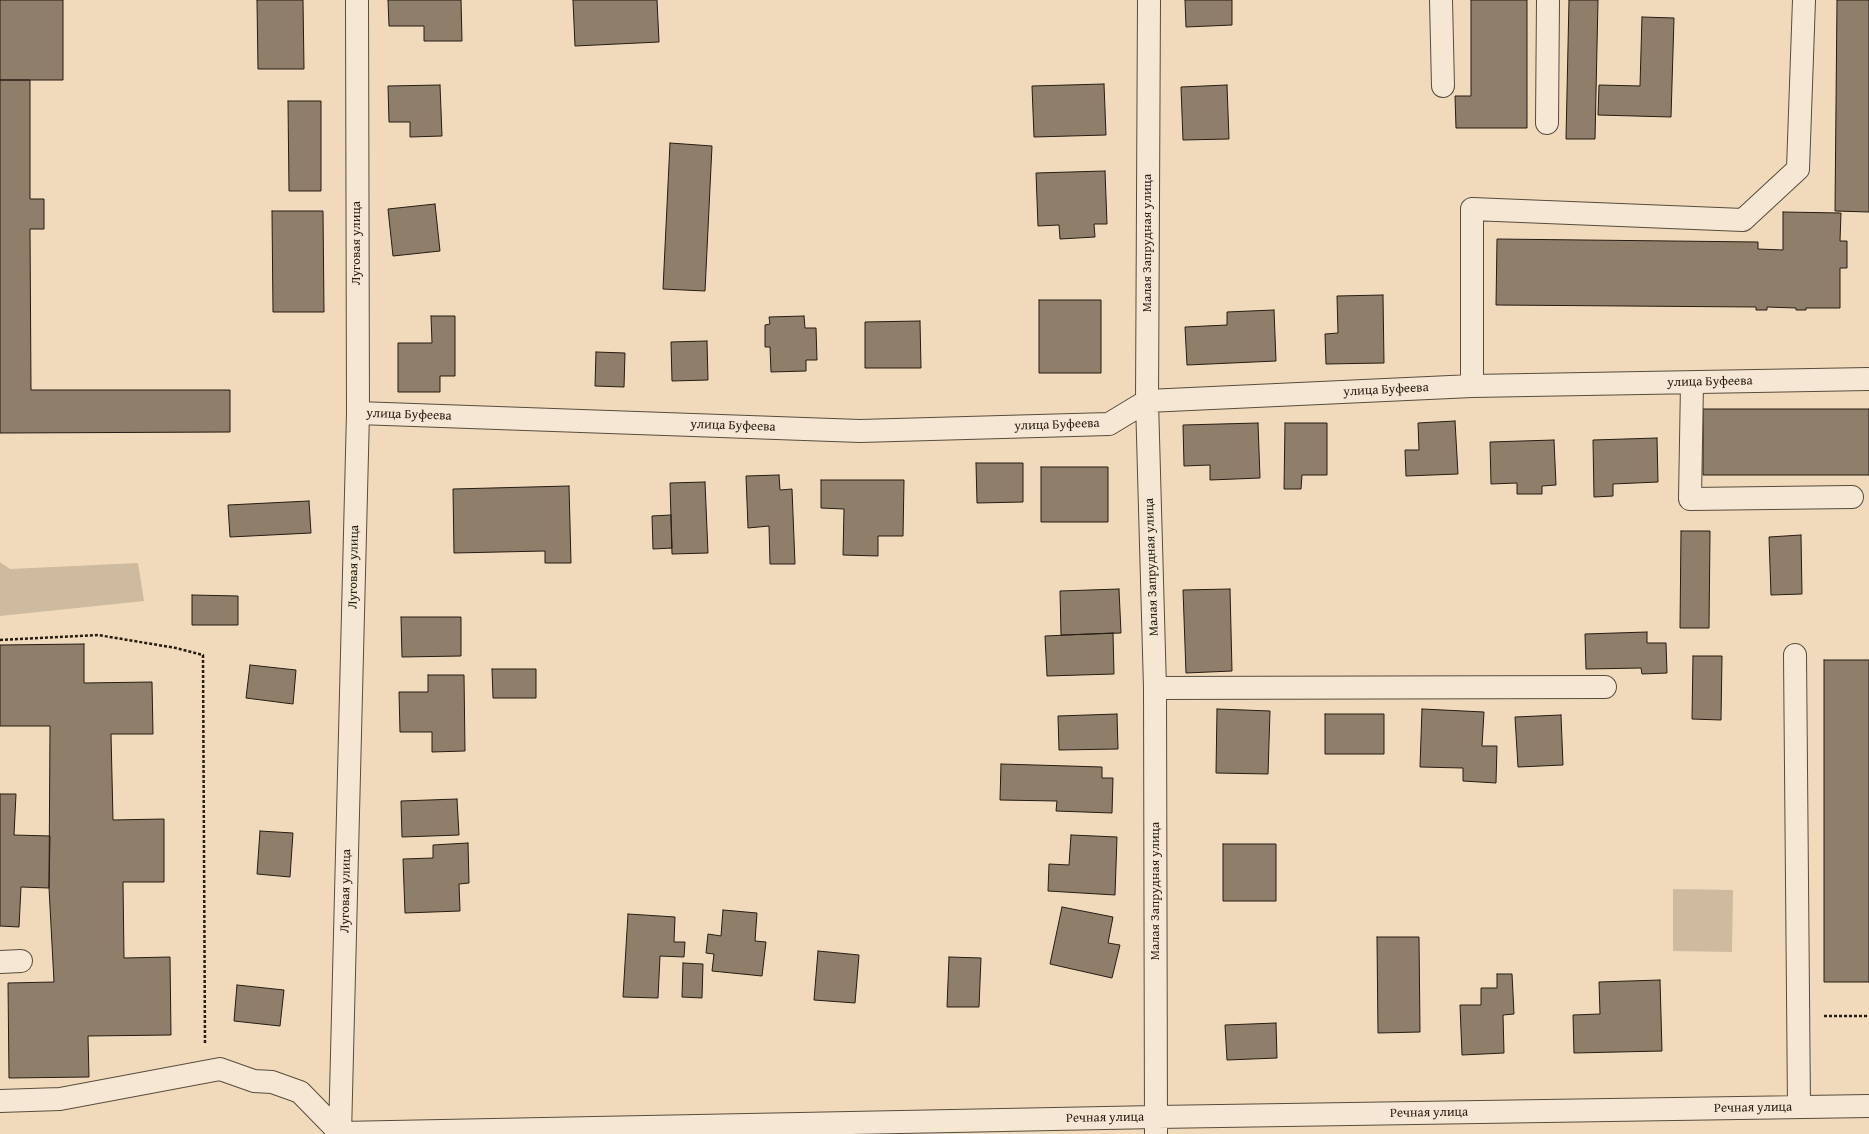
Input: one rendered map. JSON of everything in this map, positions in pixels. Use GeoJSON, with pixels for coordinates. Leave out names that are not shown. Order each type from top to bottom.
{"type":"FeatureCollection","features":[{"type":"Feature","properties":{"kind":"street","name":"Луговая улица"},"geometry":{"type":"LineString","coordinates":[[340,1134],[358,413],[357,0]]}},
{"type":"Feature","properties":{"kind":"street","name":"Малая Запрудная улица"},"geometry":{"type":"LineString","coordinates":[[1149,0],[1147,401],[1155,688],[1156,1125]]}},
{"type":"Feature","properties":{"kind":"street"},"geometry":{"type":"LineString","coordinates":[[1441,0],[1443,86]]}},
{"type":"Feature","properties":{"kind":"street"},"geometry":{"type":"LineString","coordinates":[[1547,123],[1548,0]]}},
{"type":"Feature","properties":{"kind":"street"},"geometry":{"type":"LineString","coordinates":[[1472,386],[1472,209],[1743,220],[1798,170],[1804,0]]}},
{"type":"Feature","properties":{"kind":"street","name":"улица Буфеева"},"geometry":{"type":"LineString","coordinates":[[358,413],[860,430],[1109,424],[1147,401],[1472,386],[1869,379]]}},
{"type":"Feature","properties":{"kind":"street"},"geometry":{"type":"LineString","coordinates":[[1692,383],[1690,499],[1852,497]]}},
{"type":"Feature","properties":{"kind":"street"},"geometry":{"type":"LineString","coordinates":[[1795,655],[1799,1108]]}},
{"type":"Feature","properties":{"kind":"street"},"geometry":{"type":"LineString","coordinates":[[1155,688],[1605,687]]}},
{"type":"Feature","properties":{"kind":"street"},"geometry":{"type":"LineString","coordinates":[[0,962],[21,961]]}},
{"type":"Feature","properties":{"kind":"street"},"geometry":{"type":"LineString","coordinates":[[0,1101],[60,1099],[220,1069],[254,1081],[272,1082],[300,1092],[340,1134]]}},
{"type":"Feature","properties":{"kind":"street","name":"Речная улица"},"geometry":{"type":"LineString","coordinates":[[340,1134],[1156,1125],[1869,1106]]}},
{"type":"Feature","properties":{"kind":"path"},"geometry":{"type":"LineString","coordinates":[[0,640],[98,635],[176,648],[203,655],[205,1072]]}},
{"type":"Feature","properties":{"kind":"path"},"geometry":{"type":"LineString","coordinates":[[1798,1016],[1869,1016]]}},
{"type":"Feature","properties":{"kind":"shaded area"},"geometry":{"type":"Polygon","coordinates":[[[0,562],[10,569],[138,563],[144,601],[0,616],[0,562]]]}},
{"type":"Feature","properties":{"kind":"shaded area"},"geometry":{"type":"Polygon","coordinates":[[[1673,889],[1733,890],[1732,952],[1673,951],[1673,889]]]}},
{"type":"Feature","properties":{"kind":"building"},"geometry":{"type":"Polygon","coordinates":[[[0,0],[63,0],[63,80],[0,80],[0,0]]]}},
{"type":"Feature","properties":{"kind":"building"},"geometry":{"type":"Polygon","coordinates":[[[257,0],[303,0],[304,69],[258,69],[257,0]]]}},
{"type":"Feature","properties":{"kind":"building"},"geometry":{"type":"Polygon","coordinates":[[[388,0],[461,0],[462,41],[424,41],[424,26],[389,26],[388,0]]]}},
{"type":"Feature","properties":{"kind":"building"},"geometry":{"type":"Polygon","coordinates":[[[573,0],[657,0],[659,42],[575,46],[573,0]]]}},
{"type":"Feature","properties":{"kind":"building"},"geometry":{"type":"Polygon","coordinates":[[[1185,0],[1232,0],[1232,25],[1186,27],[1185,0]]]}},
{"type":"Feature","properties":{"kind":"building"},"geometry":{"type":"Polygon","coordinates":[[[1471,0],[1527,0],[1527,128],[1456,128],[1455,96],[1471,96],[1471,0]]]}},
{"type":"Feature","properties":{"kind":"building"},"geometry":{"type":"Polygon","coordinates":[[[1569,0],[1598,0],[1595,139],[1566,139],[1569,0]]]}},
{"type":"Feature","properties":{"kind":"building"},"geometry":{"type":"Polygon","coordinates":[[[1837,0],[1869,0],[1869,212],[1835,211],[1837,0]]]}},
{"type":"Feature","properties":{"kind":"building"},"geometry":{"type":"Polygon","coordinates":[[[1642,17],[1674,18],[1671,117],[1598,115],[1599,85],[1640,86],[1642,17]]]}},
{"type":"Feature","properties":{"kind":"building"},"geometry":{"type":"Polygon","coordinates":[[[0,80],[30,80],[30,199],[44,199],[44,229],[30,229],[31,390],[230,390],[230,432],[0,433],[0,80]]]}},
{"type":"Feature","properties":{"kind":"building"},"geometry":{"type":"Polygon","coordinates":[[[1104,84],[1106,135],[1034,137],[1032,86],[1104,84]]]}},
{"type":"Feature","properties":{"kind":"building"},"geometry":{"type":"Polygon","coordinates":[[[440,85],[442,136],[410,137],[410,122],[389,122],[388,86],[440,85]]]}},
{"type":"Feature","properties":{"kind":"building"},"geometry":{"type":"Polygon","coordinates":[[[1227,85],[1229,139],[1183,140],[1181,87],[1227,85]]]}},
{"type":"Feature","properties":{"kind":"building"},"geometry":{"type":"Polygon","coordinates":[[[288,101],[321,101],[321,191],[289,191],[288,101]]]}},
{"type":"Feature","properties":{"kind":"building"},"geometry":{"type":"Polygon","coordinates":[[[670,143],[712,146],[705,291],[663,289],[670,143]]]}},
{"type":"Feature","properties":{"kind":"building"},"geometry":{"type":"Polygon","coordinates":[[[1105,171],[1107,224],[1094,224],[1095,237],[1060,239],[1059,225],[1038,226],[1036,173],[1105,171]]]}},
{"type":"Feature","properties":{"kind":"building"},"geometry":{"type":"Polygon","coordinates":[[[435,204],[440,251],[393,256],[388,209],[435,204]]]}},
{"type":"Feature","properties":{"kind":"building"},"geometry":{"type":"Polygon","coordinates":[[[272,211],[323,211],[324,312],[273,312],[272,211]]]}},
{"type":"Feature","properties":{"kind":"building"},"geometry":{"type":"Polygon","coordinates":[[[1783,212],[1841,213],[1840,241],[1847,241],[1847,268],[1840,268],[1840,308],[1806,308],[1806,310],[1796,310],[1796,308],[1767,307],[1767,310],[1756,310],[1756,307],[1496,305],[1497,239],[1758,242],[1758,249],[1783,250],[1783,212]]]}},
{"type":"Feature","properties":{"kind":"building"},"geometry":{"type":"Polygon","coordinates":[[[1383,295],[1384,363],[1326,364],[1325,334],[1338,333],[1337,296],[1383,295]]]}},
{"type":"Feature","properties":{"kind":"building"},"geometry":{"type":"Polygon","coordinates":[[[1039,300],[1101,300],[1101,373],[1039,373],[1039,300]]]}},
{"type":"Feature","properties":{"kind":"building"},"geometry":{"type":"Polygon","coordinates":[[[1274,310],[1276,361],[1187,365],[1185,327],[1227,325],[1227,312],[1274,310]]]}},
{"type":"Feature","properties":{"kind":"building"},"geometry":{"type":"Polygon","coordinates":[[[431,316],[455,316],[455,376],[440,376],[440,392],[398,392],[398,343],[432,343],[431,316]]]}},
{"type":"Feature","properties":{"kind":"building"},"geometry":{"type":"Polygon","coordinates":[[[804,316],[805,328],[816,328],[817,360],[806,360],[806,371],[771,372],[770,347],[765,347],[765,325],[770,324],[769,317],[804,316]]]}},
{"type":"Feature","properties":{"kind":"building"},"geometry":{"type":"Polygon","coordinates":[[[920,321],[921,368],[865,368],[865,322],[920,321]]]}},
{"type":"Feature","properties":{"kind":"building"},"geometry":{"type":"Polygon","coordinates":[[[707,341],[708,380],[672,381],[671,342],[707,341]]]}},
{"type":"Feature","properties":{"kind":"building"},"geometry":{"type":"Polygon","coordinates":[[[596,352],[625,353],[624,387],[595,386],[596,352]]]}},
{"type":"Feature","properties":{"kind":"building"},"geometry":{"type":"Polygon","coordinates":[[[1703,409],[1869,409],[1869,475],[1703,475],[1703,409]]]}},
{"type":"Feature","properties":{"kind":"building"},"geometry":{"type":"Polygon","coordinates":[[[1455,421],[1458,474],[1406,476],[1405,450],[1419,450],[1418,423],[1455,421]]]}},
{"type":"Feature","properties":{"kind":"building"},"geometry":{"type":"Polygon","coordinates":[[[1258,423],[1260,478],[1210,480],[1210,465],[1184,466],[1183,425],[1258,423]]]}},
{"type":"Feature","properties":{"kind":"building"},"geometry":{"type":"Polygon","coordinates":[[[1285,423],[1327,423],[1327,475],[1302,475],[1301,489],[1284,489],[1285,423]]]}},
{"type":"Feature","properties":{"kind":"building"},"geometry":{"type":"Polygon","coordinates":[[[1657,438],[1658,482],[1613,484],[1613,496],[1594,497],[1593,440],[1657,438]]]}},
{"type":"Feature","properties":{"kind":"building"},"geometry":{"type":"Polygon","coordinates":[[[1554,440],[1556,485],[1542,486],[1542,494],[1517,494],[1517,483],[1491,484],[1490,442],[1554,440]]]}},
{"type":"Feature","properties":{"kind":"building"},"geometry":{"type":"Polygon","coordinates":[[[976,463],[1023,463],[1023,502],[977,503],[976,463]]]}},
{"type":"Feature","properties":{"kind":"building"},"geometry":{"type":"Polygon","coordinates":[[[1041,467],[1108,467],[1108,522],[1041,522],[1041,467]]]}},
{"type":"Feature","properties":{"kind":"building"},"geometry":{"type":"Polygon","coordinates":[[[779,475],[780,490],[792,489],[795,564],[770,564],[769,526],[748,528],[746,476],[779,475]]]}},
{"type":"Feature","properties":{"kind":"building"},"geometry":{"type":"Polygon","coordinates":[[[821,480],[904,480],[903,536],[878,536],[878,556],[843,555],[844,509],[821,508],[821,480]]]}},
{"type":"Feature","properties":{"kind":"building"},"geometry":{"type":"Polygon","coordinates":[[[705,482],[708,553],[672,554],[670,483],[705,482]]]}},
{"type":"Feature","properties":{"kind":"building"},"geometry":{"type":"Polygon","coordinates":[[[569,486],[571,563],[545,563],[545,551],[454,553],[453,489],[569,486]]]}},
{"type":"Feature","properties":{"kind":"building"},"geometry":{"type":"Polygon","coordinates":[[[309,501],[311,533],[230,537],[228,505],[309,501]]]}},
{"type":"Feature","properties":{"kind":"building"},"geometry":{"type":"Polygon","coordinates":[[[671,515],[672,548],[653,549],[652,516],[671,515]]]}},
{"type":"Feature","properties":{"kind":"building"},"geometry":{"type":"Polygon","coordinates":[[[1681,531],[1710,531],[1709,628],[1680,628],[1681,531]]]}},
{"type":"Feature","properties":{"kind":"building"},"geometry":{"type":"Polygon","coordinates":[[[1801,535],[1802,594],[1771,595],[1769,537],[1801,535]]]}},
{"type":"Feature","properties":{"kind":"building"},"geometry":{"type":"Polygon","coordinates":[[[1119,589],[1121,633],[1061,635],[1060,591],[1119,589]]]}},
{"type":"Feature","properties":{"kind":"building"},"geometry":{"type":"Polygon","coordinates":[[[1230,589],[1232,671],[1186,673],[1183,590],[1230,589]]]}},
{"type":"Feature","properties":{"kind":"building"},"geometry":{"type":"Polygon","coordinates":[[[192,595],[238,596],[238,625],[192,625],[192,595]]]}},
{"type":"Feature","properties":{"kind":"building"},"geometry":{"type":"Polygon","coordinates":[[[401,617],[461,617],[461,656],[402,657],[401,617]]]}},
{"type":"Feature","properties":{"kind":"building"},"geometry":{"type":"Polygon","coordinates":[[[1647,632],[1647,643],[1666,643],[1667,673],[1642,674],[1641,668],[1586,669],[1585,634],[1647,632]]]}},
{"type":"Feature","properties":{"kind":"building"},"geometry":{"type":"Polygon","coordinates":[[[1113,633],[1114,674],[1047,676],[1045,636],[1113,633]]]}},
{"type":"Feature","properties":{"kind":"building"},"geometry":{"type":"Polygon","coordinates":[[[84,644],[84,683],[152,682],[153,734],[111,734],[113,820],[164,819],[164,882],[123,882],[124,958],[170,957],[171,1035],[88,1036],[89,1077],[9,1078],[8,983],[54,982],[49,888],[50,726],[0,726],[0,645],[84,644]]]}},
{"type":"Feature","properties":{"kind":"building"},"geometry":{"type":"Polygon","coordinates":[[[1693,656],[1722,656],[1721,720],[1692,719],[1693,656]]]}},
{"type":"Feature","properties":{"kind":"building"},"geometry":{"type":"Polygon","coordinates":[[[1824,660],[1869,660],[1869,982],[1824,982],[1824,660]]]}},
{"type":"Feature","properties":{"kind":"building"},"geometry":{"type":"Polygon","coordinates":[[[250,665],[296,670],[293,704],[246,698],[250,665]]]}},
{"type":"Feature","properties":{"kind":"building"},"geometry":{"type":"Polygon","coordinates":[[[492,669],[536,669],[536,698],[493,698],[492,669]]]}},
{"type":"Feature","properties":{"kind":"building"},"geometry":{"type":"Polygon","coordinates":[[[428,675],[464,675],[465,751],[432,752],[432,732],[400,732],[399,692],[428,692],[428,675]]]}},
{"type":"Feature","properties":{"kind":"building"},"geometry":{"type":"Polygon","coordinates":[[[1217,709],[1270,711],[1268,774],[1216,773],[1217,709]]]}},
{"type":"Feature","properties":{"kind":"building"},"geometry":{"type":"Polygon","coordinates":[[[1422,709],[1484,712],[1482,746],[1497,746],[1496,783],[1463,781],[1463,768],[1420,767],[1422,709]]]}},
{"type":"Feature","properties":{"kind":"building"},"geometry":{"type":"Polygon","coordinates":[[[1117,714],[1118,749],[1059,750],[1058,716],[1117,714]]]}},
{"type":"Feature","properties":{"kind":"building"},"geometry":{"type":"Polygon","coordinates":[[[1325,714],[1384,714],[1384,754],[1325,754],[1325,714]]]}},
{"type":"Feature","properties":{"kind":"building"},"geometry":{"type":"Polygon","coordinates":[[[1561,715],[1563,765],[1518,767],[1515,717],[1561,715]]]}},
{"type":"Feature","properties":{"kind":"building"},"geometry":{"type":"Polygon","coordinates":[[[1001,764],[1102,767],[1102,778],[1113,778],[1112,813],[1056,811],[1057,801],[1000,800],[1001,764]]]}},
{"type":"Feature","properties":{"kind":"building"},"geometry":{"type":"Polygon","coordinates":[[[0,794],[16,794],[14,835],[50,836],[49,888],[21,887],[19,927],[0,926],[0,794]]]}},
{"type":"Feature","properties":{"kind":"building"},"geometry":{"type":"Polygon","coordinates":[[[457,799],[459,835],[402,837],[401,801],[457,799]]]}},
{"type":"Feature","properties":{"kind":"building"},"geometry":{"type":"Polygon","coordinates":[[[260,831],[293,833],[290,877],[257,874],[260,831]]]}},
{"type":"Feature","properties":{"kind":"building"},"geometry":{"type":"Polygon","coordinates":[[[1071,835],[1117,837],[1115,895],[1048,891],[1049,864],[1069,865],[1071,835]]]}},
{"type":"Feature","properties":{"kind":"building"},"geometry":{"type":"Polygon","coordinates":[[[468,843],[469,883],[459,884],[460,911],[405,913],[403,859],[433,858],[433,845],[468,843]]]}},
{"type":"Feature","properties":{"kind":"building"},"geometry":{"type":"Polygon","coordinates":[[[1223,844],[1276,844],[1276,901],[1223,901],[1223,844]]]}},
{"type":"Feature","properties":{"kind":"building"},"geometry":{"type":"Polygon","coordinates":[[[1062,907],[1113,917],[1108,943],[1120,945],[1112,978],[1050,964],[1062,907]]]}},
{"type":"Feature","properties":{"kind":"building"},"geometry":{"type":"Polygon","coordinates":[[[723,910],[757,913],[755,941],[766,942],[762,976],[712,971],[714,954],[706,953],[708,934],[721,936],[723,910]]]}},
{"type":"Feature","properties":{"kind":"building"},"geometry":{"type":"Polygon","coordinates":[[[628,914],[675,917],[674,942],[685,942],[684,957],[660,956],[658,998],[623,997],[628,914]]]}},
{"type":"Feature","properties":{"kind":"building"},"geometry":{"type":"Polygon","coordinates":[[[1377,937],[1419,937],[1420,1032],[1378,1033],[1377,937]]]}},
{"type":"Feature","properties":{"kind":"building"},"geometry":{"type":"Polygon","coordinates":[[[818,951],[859,955],[855,1003],[814,1000],[818,951]]]}},
{"type":"Feature","properties":{"kind":"building"},"geometry":{"type":"Polygon","coordinates":[[[949,957],[981,958],[979,1007],[947,1007],[949,957]]]}},
{"type":"Feature","properties":{"kind":"building"},"geometry":{"type":"Polygon","coordinates":[[[683,963],[703,964],[702,998],[682,997],[683,963]]]}},
{"type":"Feature","properties":{"kind":"building"},"geometry":{"type":"Polygon","coordinates":[[[1497,974],[1512,974],[1514,1014],[1503,1015],[1504,1053],[1462,1055],[1460,1005],[1481,1005],[1481,988],[1497,988],[1497,974]]]}},
{"type":"Feature","properties":{"kind":"building"},"geometry":{"type":"Polygon","coordinates":[[[1660,980],[1662,1051],[1574,1053],[1573,1015],[1600,1014],[1599,982],[1660,980]]]}},
{"type":"Feature","properties":{"kind":"building"},"geometry":{"type":"Polygon","coordinates":[[[237,985],[284,990],[280,1026],[234,1021],[237,985]]]}},
{"type":"Feature","properties":{"kind":"building"},"geometry":{"type":"Polygon","coordinates":[[[1276,1023],[1277,1058],[1227,1060],[1225,1025],[1276,1023]]]}}]}
